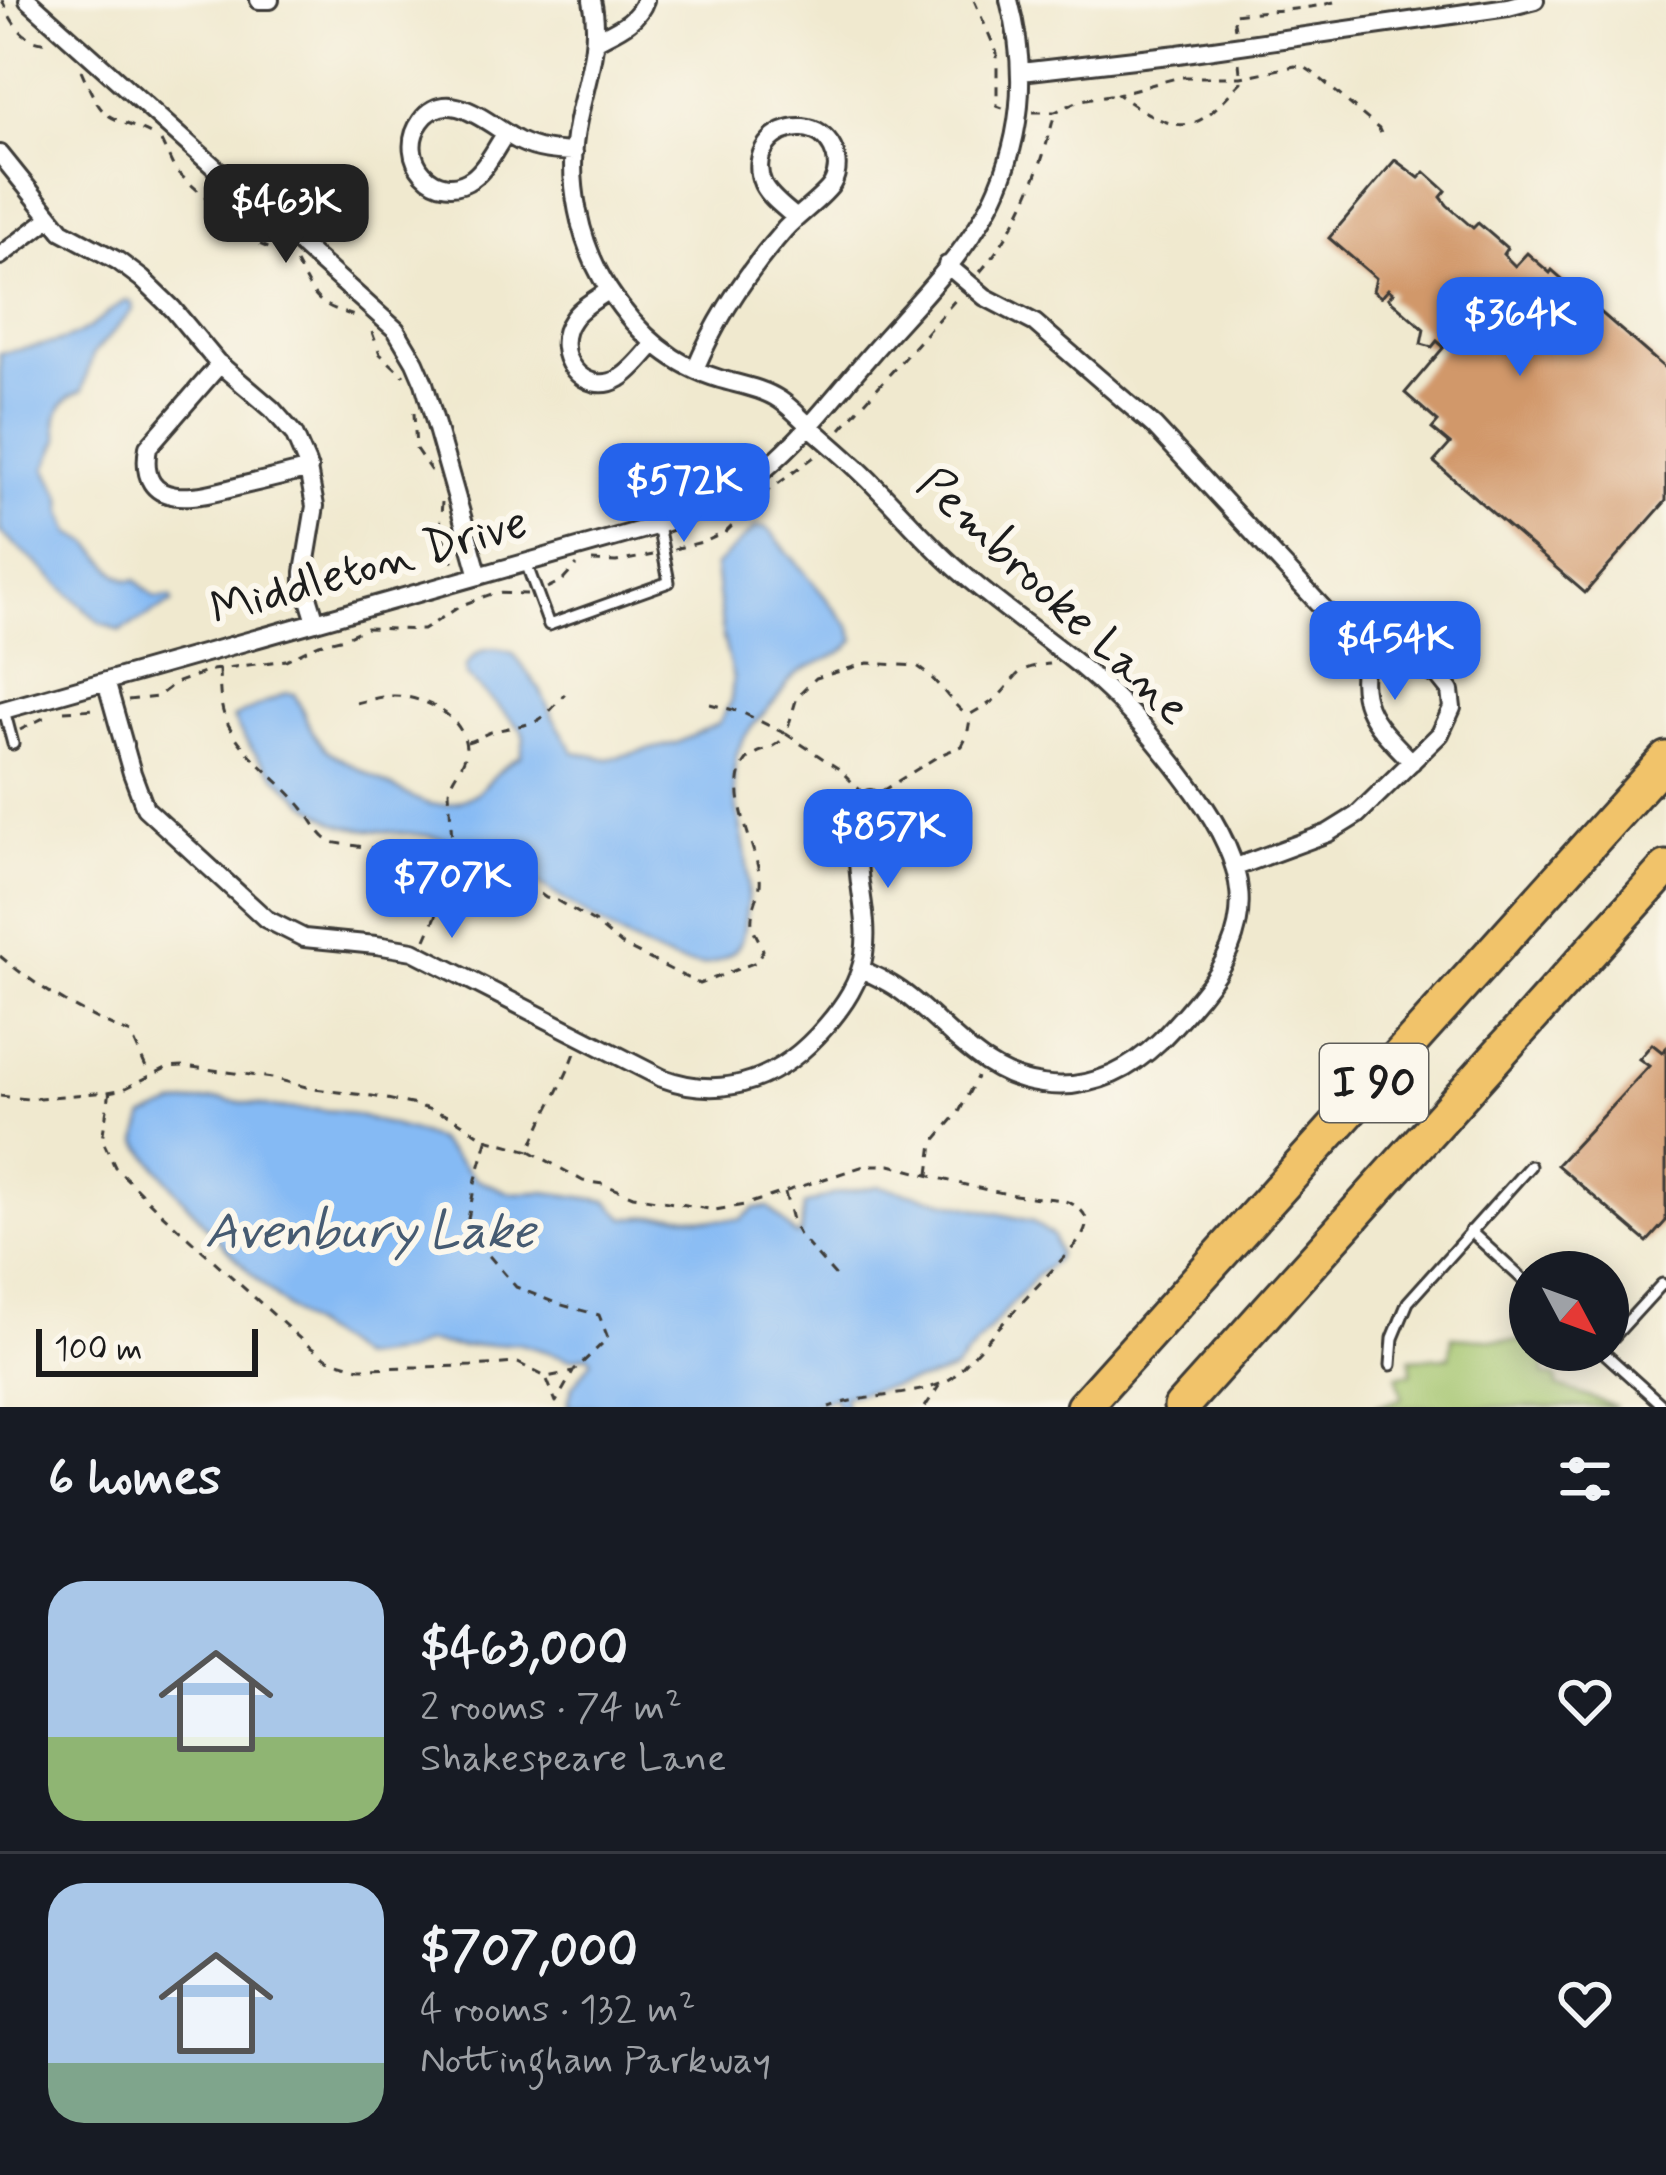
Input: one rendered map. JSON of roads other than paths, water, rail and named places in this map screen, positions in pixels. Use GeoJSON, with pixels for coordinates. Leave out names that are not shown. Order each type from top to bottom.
{"type":"FeatureCollection","features":[{"type":"Feature","properties":{"kind":"highway","name":"I 90"},"geometry":{"type":"LineString","coordinates":[[1083,1407],[1666,759]]}},
{"type":"Feature","properties":{"kind":"highway","name":"I 90"},"geometry":{"type":"LineString","coordinates":[[1181,1407],[1666,868]]}},
{"type":"Feature","properties":{"kind":"street"},"geometry":{"type":"LineString","coordinates":[[28,0],[396,330],[424,383],[470,579]]}},
{"type":"Feature","properties":{"kind":"street"},"geometry":{"type":"LineString","coordinates":[[259,0],[270,0]]}},
{"type":"Feature","properties":{"kind":"street"},"geometry":{"type":"LineString","coordinates":[[592,0],[594,58],[576,126],[574,182],[587,244],[610,290],[654,344],[622,377],[591,381],[571,367],[564,346],[576,314],[610,290]]}},
{"type":"Feature","properties":{"kind":"street"},"geometry":{"type":"LineString","coordinates":[[595,41],[634,19],[645,0]]}},
{"type":"Feature","properties":{"kind":"street","name":"Middleton Drive"},"geometry":{"type":"LineString","coordinates":[[2,711],[658,525],[743,485],[809,426],[980,223],[1011,151],[1018,111],[1021,72],[1009,0]]}},
{"type":"Feature","properties":{"kind":"street"},"geometry":{"type":"LineString","coordinates":[[1021,72],[1534,0]]}},
{"type":"Feature","properties":{"kind":"street"},"geometry":{"type":"LineString","coordinates":[[506,133],[477,176],[463,184],[430,180],[412,154],[412,135],[426,115],[458,106],[543,150],[574,152]]}},
{"type":"Feature","properties":{"kind":"street"},"geometry":{"type":"LineString","coordinates":[[694,369],[746,277],[836,176],[832,148],[810,129],[776,134],[760,160],[765,187],[796,218]]}},
{"type":"Feature","properties":{"kind":"street"},"geometry":{"type":"LineString","coordinates":[[0,154],[62,231],[128,267],[173,309],[220,364],[284,422],[309,469],[315,506],[304,583],[316,622]]}},
{"type":"Feature","properties":{"kind":"street"},"geometry":{"type":"LineString","coordinates":[[0,256],[50,218]]}},
{"type":"Feature","properties":{"kind":"street"},"geometry":{"type":"LineString","coordinates":[[947,265],[985,297],[1035,322],[1154,426],[1324,610],[1368,644],[1438,676],[1450,691],[1453,708],[1448,721],[1412,763],[1345,824],[1236,867]]}},
{"type":"Feature","properties":{"kind":"street","name":"Pembrooke Lane"},"geometry":{"type":"LineString","coordinates":[[654,344],[694,369],[781,401],[957,569],[1126,708],[1176,766],[1219,831],[1236,867],[1240,907],[1226,960],[1148,1053],[1105,1078],[1070,1086],[1025,1082],[986,1064],[907,995],[861,969]]}},
{"type":"Feature","properties":{"kind":"street"},"geometry":{"type":"LineString","coordinates":[[220,364],[148,447],[148,467],[159,490],[194,498],[309,469]]}},
{"type":"Feature","properties":{"kind":"street"},"geometry":{"type":"LineString","coordinates":[[1368,644],[1362,679],[1367,706],[1374,721],[1412,763]]}},
{"type":"Feature","properties":{"kind":"street"},"geometry":{"type":"LineString","coordinates":[[106,681],[145,808],[266,919],[304,938],[376,944],[420,954],[675,1083],[711,1087],[770,1074],[812,1042],[846,999],[861,969],[866,936],[857,846],[870,799]]}},
{"type":"Feature","properties":{"kind":"lane"},"geometry":{"type":"LineString","coordinates":[[526,563],[549,625],[669,582],[658,525]]}},
{"type":"Feature","properties":{"kind":"lane"},"geometry":{"type":"LineString","coordinates":[[2,711],[11,739]]}},
{"type":"Feature","properties":{"kind":"lane"},"geometry":{"type":"LineString","coordinates":[[1391,1365],[1393,1338],[1408,1302],[1530,1166]]}},
{"type":"Feature","properties":{"kind":"lane"},"geometry":{"type":"LineString","coordinates":[[1470,1231],[1509,1267]]}},
{"type":"Feature","properties":{"kind":"lane"},"geometry":{"type":"LineString","coordinates":[[1629,1319],[1662,1284]]}},
{"type":"Feature","properties":{"kind":"lane"},"geometry":{"type":"LineString","coordinates":[[1624,1371],[1664,1407]]}},
{"type":"Feature","properties":{"kind":"water"},"geometry":{"type":"Polygon","coordinates":[[[127,300],[133,310],[93,354],[82,391],[60,409],[59,439],[46,468],[62,498],[71,533],[90,543],[117,574],[136,580],[155,598],[171,597],[173,602],[120,631],[99,622],[0,532],[0,353],[67,339],[127,300]]]}},
{"type":"Feature","properties":{"kind":"water"},"geometry":{"type":"Polygon","coordinates":[[[756,527],[772,533],[850,627],[855,640],[793,677],[739,748],[734,784],[747,865],[747,906],[739,945],[713,963],[700,965],[659,955],[522,874],[450,841],[333,821],[276,776],[233,718],[286,693],[294,694],[327,750],[419,800],[454,803],[472,796],[521,756],[522,730],[467,676],[465,668],[480,652],[498,649],[513,653],[574,752],[608,759],[677,743],[719,723],[731,702],[733,678],[715,566],[756,527]]]}},
{"type":"Feature","properties":{"kind":"water","name":"Avenbury Lake"},"geometry":{"type":"Polygon","coordinates":[[[219,1099],[339,1111],[410,1130],[437,1140],[476,1179],[510,1193],[545,1192],[607,1201],[625,1218],[741,1219],[755,1208],[769,1207],[800,1235],[804,1205],[879,1186],[1031,1221],[1053,1236],[1058,1252],[1056,1260],[1036,1276],[954,1370],[844,1396],[846,1407],[838,1407],[835,1397],[805,1407],[567,1407],[572,1388],[592,1360],[588,1355],[571,1359],[517,1343],[462,1347],[425,1342],[404,1352],[358,1358],[304,1322],[212,1233],[138,1142],[144,1117],[174,1105],[219,1099]]]}}]}
